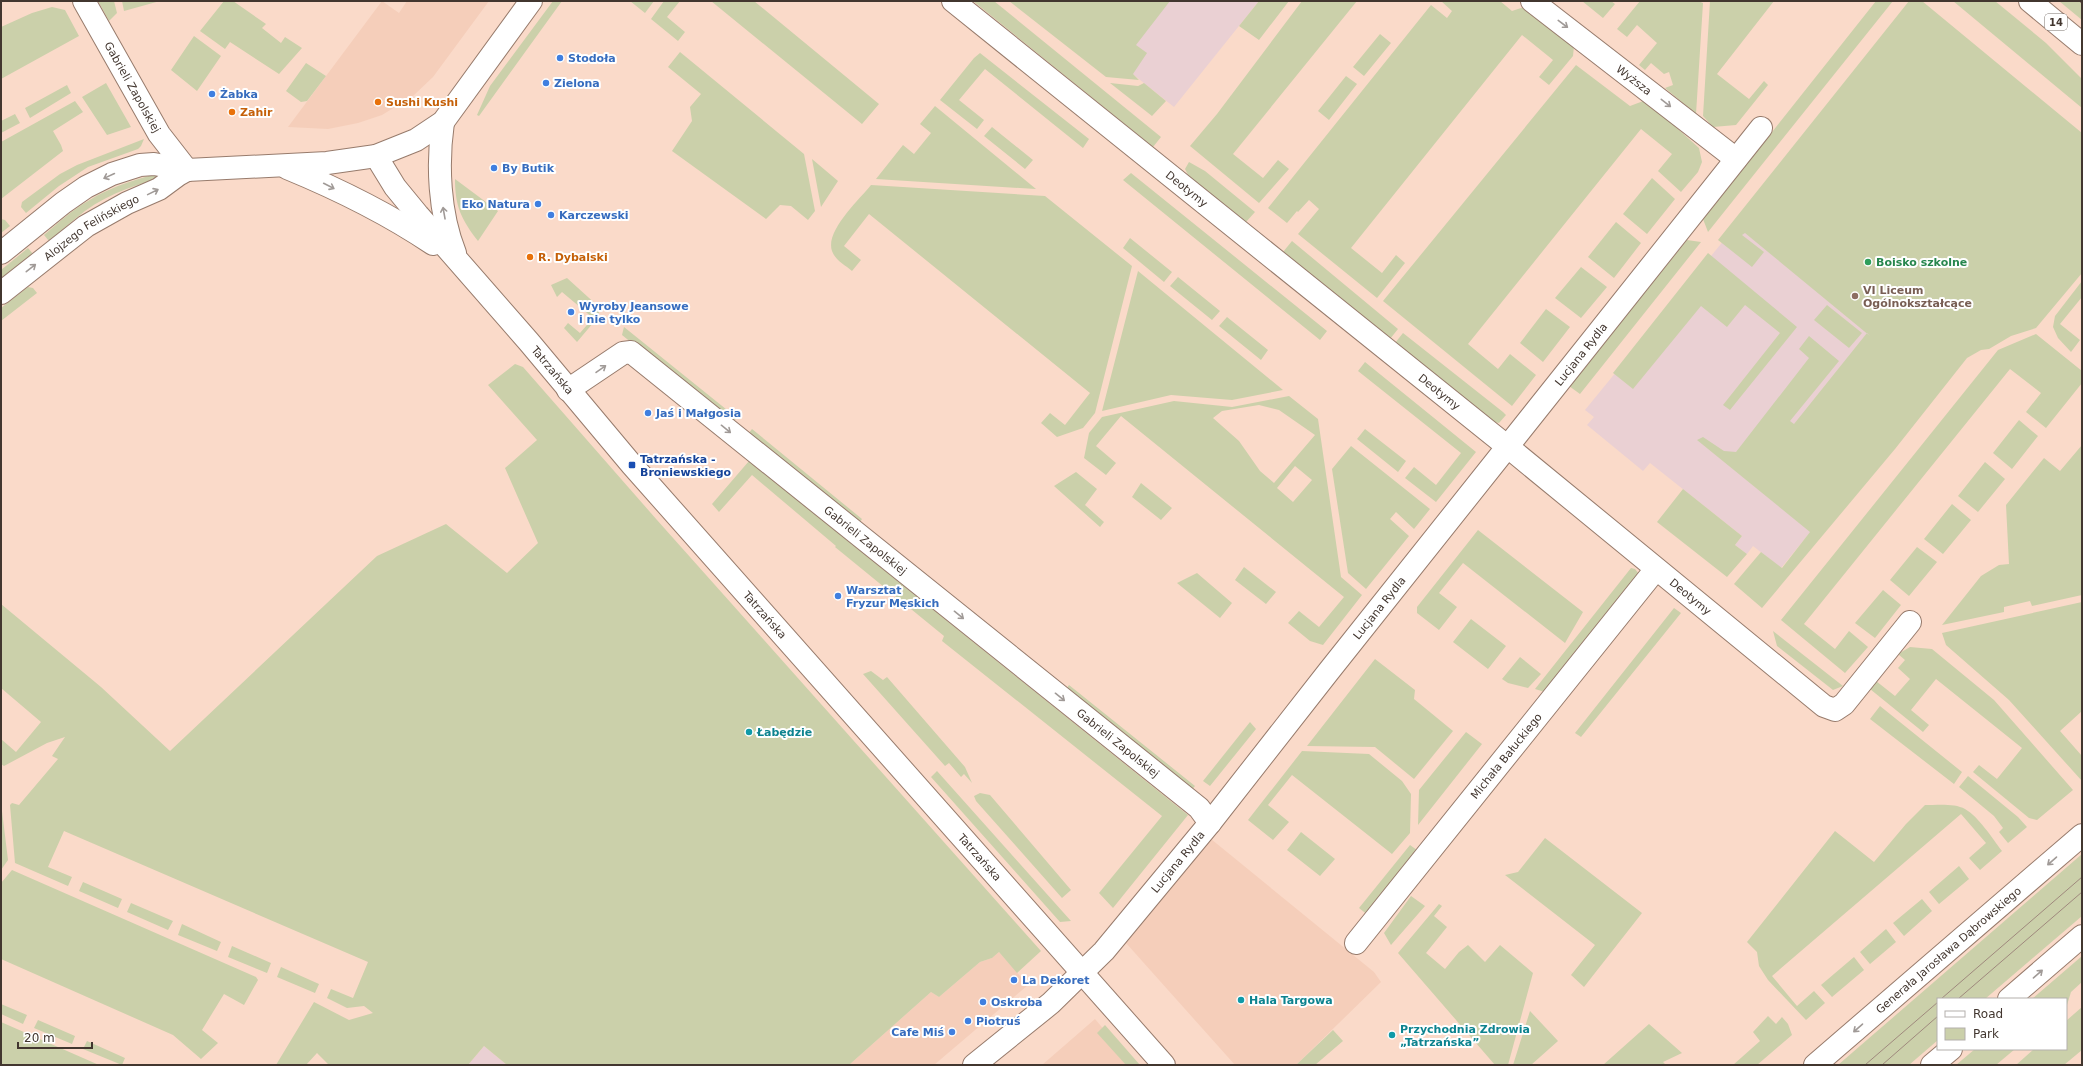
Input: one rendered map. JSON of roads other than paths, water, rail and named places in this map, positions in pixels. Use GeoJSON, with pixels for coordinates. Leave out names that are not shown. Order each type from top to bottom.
{"type":"FeatureCollection","features":[{"type":"Feature","properties":{"kind":"street","name":"Gabrieli Zapolskiej"},"geometry":{"type":"LineString","coordinates":[[84,1],[159,134],[187,170]]}},
{"type":"Feature","properties":{"kind":"street"},"geometry":{"type":"LineString","coordinates":[[460,263],[449,238],[443,206],[440,164],[443,122],[531,1]]}},
{"type":"Feature","properties":{"kind":"street","name":"Deotymy"},"geometry":{"type":"LineString","coordinates":[[953,1],[1508,447],[1824,706],[1835,710],[1844,704],[1910,622]]}},
{"type":"Feature","properties":{"kind":"street","name":"Wyższa"},"geometry":{"type":"LineString","coordinates":[[1532,1],[1736,159]]}},
{"type":"Feature","properties":{"kind":"street","name":"14"},"geometry":{"type":"LineString","coordinates":[[2030,1],[2082,44]]}},
{"type":"Feature","properties":{"kind":"street","name":"Alojzego Felińskiego"},"geometry":{"type":"LineString","coordinates":[[1,253],[63,203],[86,188],[112,174],[140,165],[154,164],[187,170],[327,163],[376,156],[416,140],[443,122]]}},
{"type":"Feature","properties":{"kind":"street","name":"Lucjana Rydla"},"geometry":{"type":"LineString","coordinates":[[974,1065],[1051,1003],[1083,974],[1104,951],[1210,823],[1761,128]]}},
{"type":"Feature","properties":{"kind":"street","name":"Tatrzańska"},"geometry":{"type":"LineString","coordinates":[[376,156],[402,196],[568,390],[1164,1065]]}},
{"type":"Feature","properties":{"kind":"street"},"geometry":{"type":"LineString","coordinates":[[280,165],[322,182],[379,211],[421,236],[460,263]]}},
{"type":"Feature","properties":{"kind":"street","name":"Alojzego Felińskiego"},"geometry":{"type":"LineString","coordinates":[[1,293],[86,226],[127,203],[159,189],[187,170]]}},
{"type":"Feature","properties":{"kind":"street","name":"Gabrieli Zapolskiej"},"geometry":{"type":"LineString","coordinates":[[568,390],[623,353],[631,352],[1194,804],[1210,823]]}},
{"type":"Feature","properties":{"kind":"street","name":"Michała Bałuckiego"},"geometry":{"type":"LineString","coordinates":[[1356,943],[1656,569]]}},
{"type":"Feature","properties":{"kind":"street","name":"Generała Jarosława Dąbrowskiego"},"geometry":{"type":"LineString","coordinates":[[1815,1065],[2082,835]]}},
{"type":"Feature","properties":{"kind":"street"},"geometry":{"type":"LineString","coordinates":[[2010,998],[2082,936]]}},
{"type":"Feature","properties":{"kind":"street"},"geometry":{"type":"LineString","coordinates":[[1932,1065],[1949,1050]]}},
{"type":"Feature","properties":{"kind":"tram line"},"geometry":{"type":"LineString","coordinates":[[2079,1],[2082,4]]}},
{"type":"Feature","properties":{"kind":"tram line"},"geometry":{"type":"LineString","coordinates":[[1942,998],[2082,877]]}},
{"type":"Feature","properties":{"kind":"tram line"},"geometry":{"type":"LineString","coordinates":[[1959,998],[2082,892]]}},
{"type":"Feature","properties":{"kind":"tram line"},"geometry":{"type":"LineString","coordinates":[[1865,1065],[1937,1003]]}},
{"type":"Feature","properties":{"kind":"tram line"},"geometry":{"type":"LineString","coordinates":[[1882,1065],[1937,1017]]}},
{"type":"Feature","properties":{"kind":"place","name":"Stodoła"},"geometry":{"type":"Point","coordinates":[560,58]}},
{"type":"Feature","properties":{"kind":"place","name":"Zielona"},"geometry":{"type":"Point","coordinates":[546,83]}},
{"type":"Feature","properties":{"kind":"place","name":"Żabka"},"geometry":{"type":"Point","coordinates":[212,94]}},
{"type":"Feature","properties":{"kind":"place","name":"Sushi Kushi"},"geometry":{"type":"Point","coordinates":[378,102]}},
{"type":"Feature","properties":{"kind":"place","name":"Zahir"},"geometry":{"type":"Point","coordinates":[232,112]}},
{"type":"Feature","properties":{"kind":"place","name":"By Butik"},"geometry":{"type":"Point","coordinates":[494,168]}},
{"type":"Feature","properties":{"kind":"place","name":"Eko Natura"},"geometry":{"type":"Point","coordinates":[538,204]}},
{"type":"Feature","properties":{"kind":"place","name":"Karczewski"},"geometry":{"type":"Point","coordinates":[551,215]}},
{"type":"Feature","properties":{"kind":"place","name":"R. Dybalski"},"geometry":{"type":"Point","coordinates":[530,257]}},
{"type":"Feature","properties":{"kind":"place","name":"Boisko szkolne"},"geometry":{"type":"Point","coordinates":[1868,262]}},
{"type":"Feature","properties":{"kind":"place","name":"VI Liceum Ogólnokształcące"},"geometry":{"type":"Point","coordinates":[1855,296]}},
{"type":"Feature","properties":{"kind":"place","name":"Wyroby Jeansowe i nie tylko"},"geometry":{"type":"Point","coordinates":[571,312]}},
{"type":"Feature","properties":{"kind":"place","name":"Jaś i Małgosia"},"geometry":{"type":"Point","coordinates":[648,413]}},
{"type":"Feature","properties":{"kind":"place","name":"Tatrzańska - Broniewskiego"},"geometry":{"type":"Point","coordinates":[632,465]}},
{"type":"Feature","properties":{"kind":"place","name":"Warsztat Fryzur Męskich"},"geometry":{"type":"Point","coordinates":[838,596]}},
{"type":"Feature","properties":{"kind":"place","name":"Łabędzie"},"geometry":{"type":"Point","coordinates":[749,732]}},
{"type":"Feature","properties":{"kind":"place","name":"La Dekoret"},"geometry":{"type":"Point","coordinates":[1014,980]}},
{"type":"Feature","properties":{"kind":"place","name":"Hala Targowa"},"geometry":{"type":"Point","coordinates":[1241,1000]}},
{"type":"Feature","properties":{"kind":"place","name":"Oskroba"},"geometry":{"type":"Point","coordinates":[983,1002]}},
{"type":"Feature","properties":{"kind":"place","name":"Piotruś"},"geometry":{"type":"Point","coordinates":[968,1021]}},
{"type":"Feature","properties":{"kind":"place","name":"Cafe Miś"},"geometry":{"type":"Point","coordinates":[952,1032]}},
{"type":"Feature","properties":{"kind":"place","name":"Przychodnia Zdrowia „Tatrzańska”"},"geometry":{"type":"Point","coordinates":[1392,1035]}}]}
